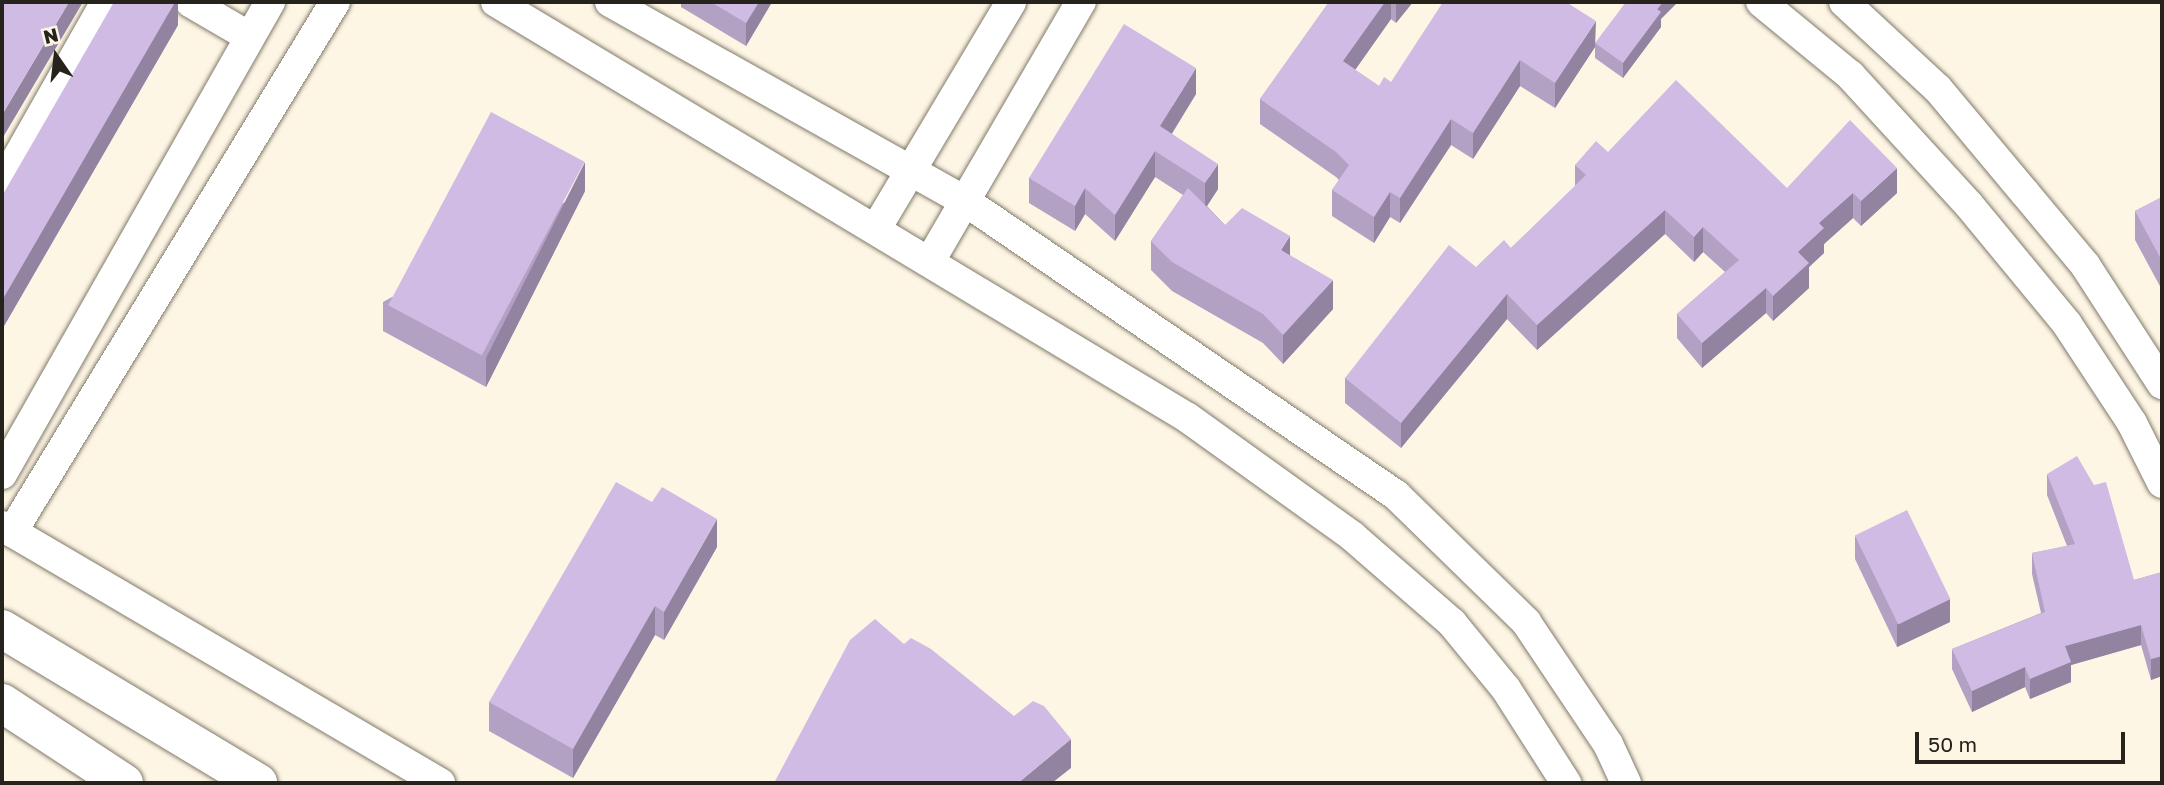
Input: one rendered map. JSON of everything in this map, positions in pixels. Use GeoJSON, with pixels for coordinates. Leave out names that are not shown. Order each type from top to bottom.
{"type":"FeatureCollection","features":[{"type":"Feature","properties":{"kind":"street"},"geometry":{"type":"LineString","coordinates":[[2,185],[106,2]]}},
{"type":"Feature","properties":{"kind":"street"},"geometry":{"type":"LineString","coordinates":[[190,2],[250,37]]}},
{"type":"Feature","properties":{"kind":"street"},"geometry":{"type":"LineString","coordinates":[[2,474],[270,2]]}},
{"type":"Feature","properties":{"kind":"street"},"geometry":{"type":"LineString","coordinates":[[335,2],[7,529],[440,783]]}},
{"type":"Feature","properties":{"kind":"street"},"geometry":{"type":"LineString","coordinates":[[496,2],[877,227],[1188,418],[1352,536],[1452,622],[1506,689],[1566,783]]}},
{"type":"Feature","properties":{"kind":"street"},"geometry":{"type":"LineString","coordinates":[[610,2],[965,201],[1396,495],[1526,622],[1608,744],[1626,783]]}},
{"type":"Feature","properties":{"kind":"street"},"geometry":{"type":"LineString","coordinates":[[877,227],[1011,2]]}},
{"type":"Feature","properties":{"kind":"street"},"geometry":{"type":"LineString","coordinates":[[930,261],[1081,2]]}},
{"type":"Feature","properties":{"kind":"street"},"geometry":{"type":"LineString","coordinates":[[1761,2],[1850,75],[1969,205],[2067,324],[2133,423],[2162,482]]}},
{"type":"Feature","properties":{"kind":"street"},"geometry":{"type":"LineString","coordinates":[[1844,2],[1938,89],[2085,265],[2162,384]]}},
{"type":"Feature","properties":{"kind":"street"},"geometry":{"type":"LineString","coordinates":[[2,629],[258,783]]}},
{"type":"Feature","properties":{"kind":"street"},"geometry":{"type":"LineString","coordinates":[[2,703],[124,783]]}},
{"type":"Feature","properties":{"kind":"building"},"geometry":{"type":"Polygon","coordinates":[[[2,2],[69,2],[2,115],[2,2]]]}},
{"type":"Feature","properties":{"kind":"building"},"geometry":{"type":"Polygon","coordinates":[[[114,2],[175,2],[4,297],[2,196],[114,2]]]}},
{"type":"Feature","properties":{"kind":"building"},"geometry":{"type":"Polygon","coordinates":[[[711,2],[759,2],[746,23],[711,2]]]}},
{"type":"Feature","properties":{"kind":"building"},"geometry":{"type":"Polygon","coordinates":[[[1329,2],[1385,2],[1343,61],[1379,86],[1384,77],[1391,82],[1443,2],[1566,2],[1596,21],[1555,83],[1520,60],[1473,133],[1451,119],[1400,198],[1390,192],[1374,217],[1332,190],[1349,165],[1336,152],[1260,99],[1329,2]]]}},
{"type":"Feature","properties":{"kind":"building"},"geometry":{"type":"Polygon","coordinates":[[[1626,2],[1663,2],[1657,9],[1661,12],[1623,63],[1595,43],[1626,2]]]}},
{"type":"Feature","properties":{"kind":"building"},"geometry":{"type":"Polygon","coordinates":[[[1124,24],[1196,68],[1160,126],[1218,164],[1205,183],[1155,151],[1115,215],[1085,188],[1075,206],[1029,178],[1124,24]]]}},
{"type":"Feature","properties":{"kind":"building"},"geometry":{"type":"Polygon","coordinates":[[[1676,80],[1787,188],[1850,120],[1897,168],[1861,201],[1853,193],[1819,223],[1824,228],[1798,252],[1809,263],[1773,296],[1766,288],[1702,343],[1677,314],[1739,260],[1703,227],[1694,237],[1665,210],[1537,325],[1507,294],[1401,423],[1345,378],[1449,245],[1476,267],[1504,240],[1511,248],[1586,175],[1575,165],[1596,141],[1608,152],[1676,80]]]}},
{"type":"Feature","properties":{"kind":"building"},"geometry":{"type":"Polygon","coordinates":[[[491,112],[585,162],[482,355],[388,305],[491,112]]]}},
{"type":"Feature","properties":{"kind":"building"},"geometry":{"type":"Polygon","coordinates":[[[1188,188],[1225,225],[1242,208],[1290,236],[1281,250],[1333,280],[1283,335],[1263,314],[1172,262],[1151,241],[1188,188]]]}},
{"type":"Feature","properties":{"kind":"building"},"geometry":{"type":"Polygon","coordinates":[[[2162,197],[2162,261],[2135,211],[2162,197]]]}},
{"type":"Feature","properties":{"kind":"building"},"geometry":{"type":"Polygon","coordinates":[[[2077,456],[2094,485],[2106,482],[2134,580],[2162,572],[2162,656],[2151,659],[2141,625],[2065,646],[2071,662],[2030,679],[2025,667],[1972,691],[1952,649],[2045,612],[2032,553],[2075,544],[2047,474],[2077,456]]]}},
{"type":"Feature","properties":{"kind":"building"},"geometry":{"type":"Polygon","coordinates":[[[616,482],[652,502],[662,487],[717,519],[664,612],[655,606],[573,749],[489,702],[616,482]]]}},
{"type":"Feature","properties":{"kind":"building"},"geometry":{"type":"Polygon","coordinates":[[[1907,510],[1950,599],[1898,624],[1855,535],[1907,510]]]}},
{"type":"Feature","properties":{"kind":"building"},"geometry":{"type":"Polygon","coordinates":[[[875,619],[904,644],[911,638],[931,649],[1014,716],[1033,701],[1044,706],[1071,739],[1018,783],[774,783],[850,640],[875,619]]]}}]}
